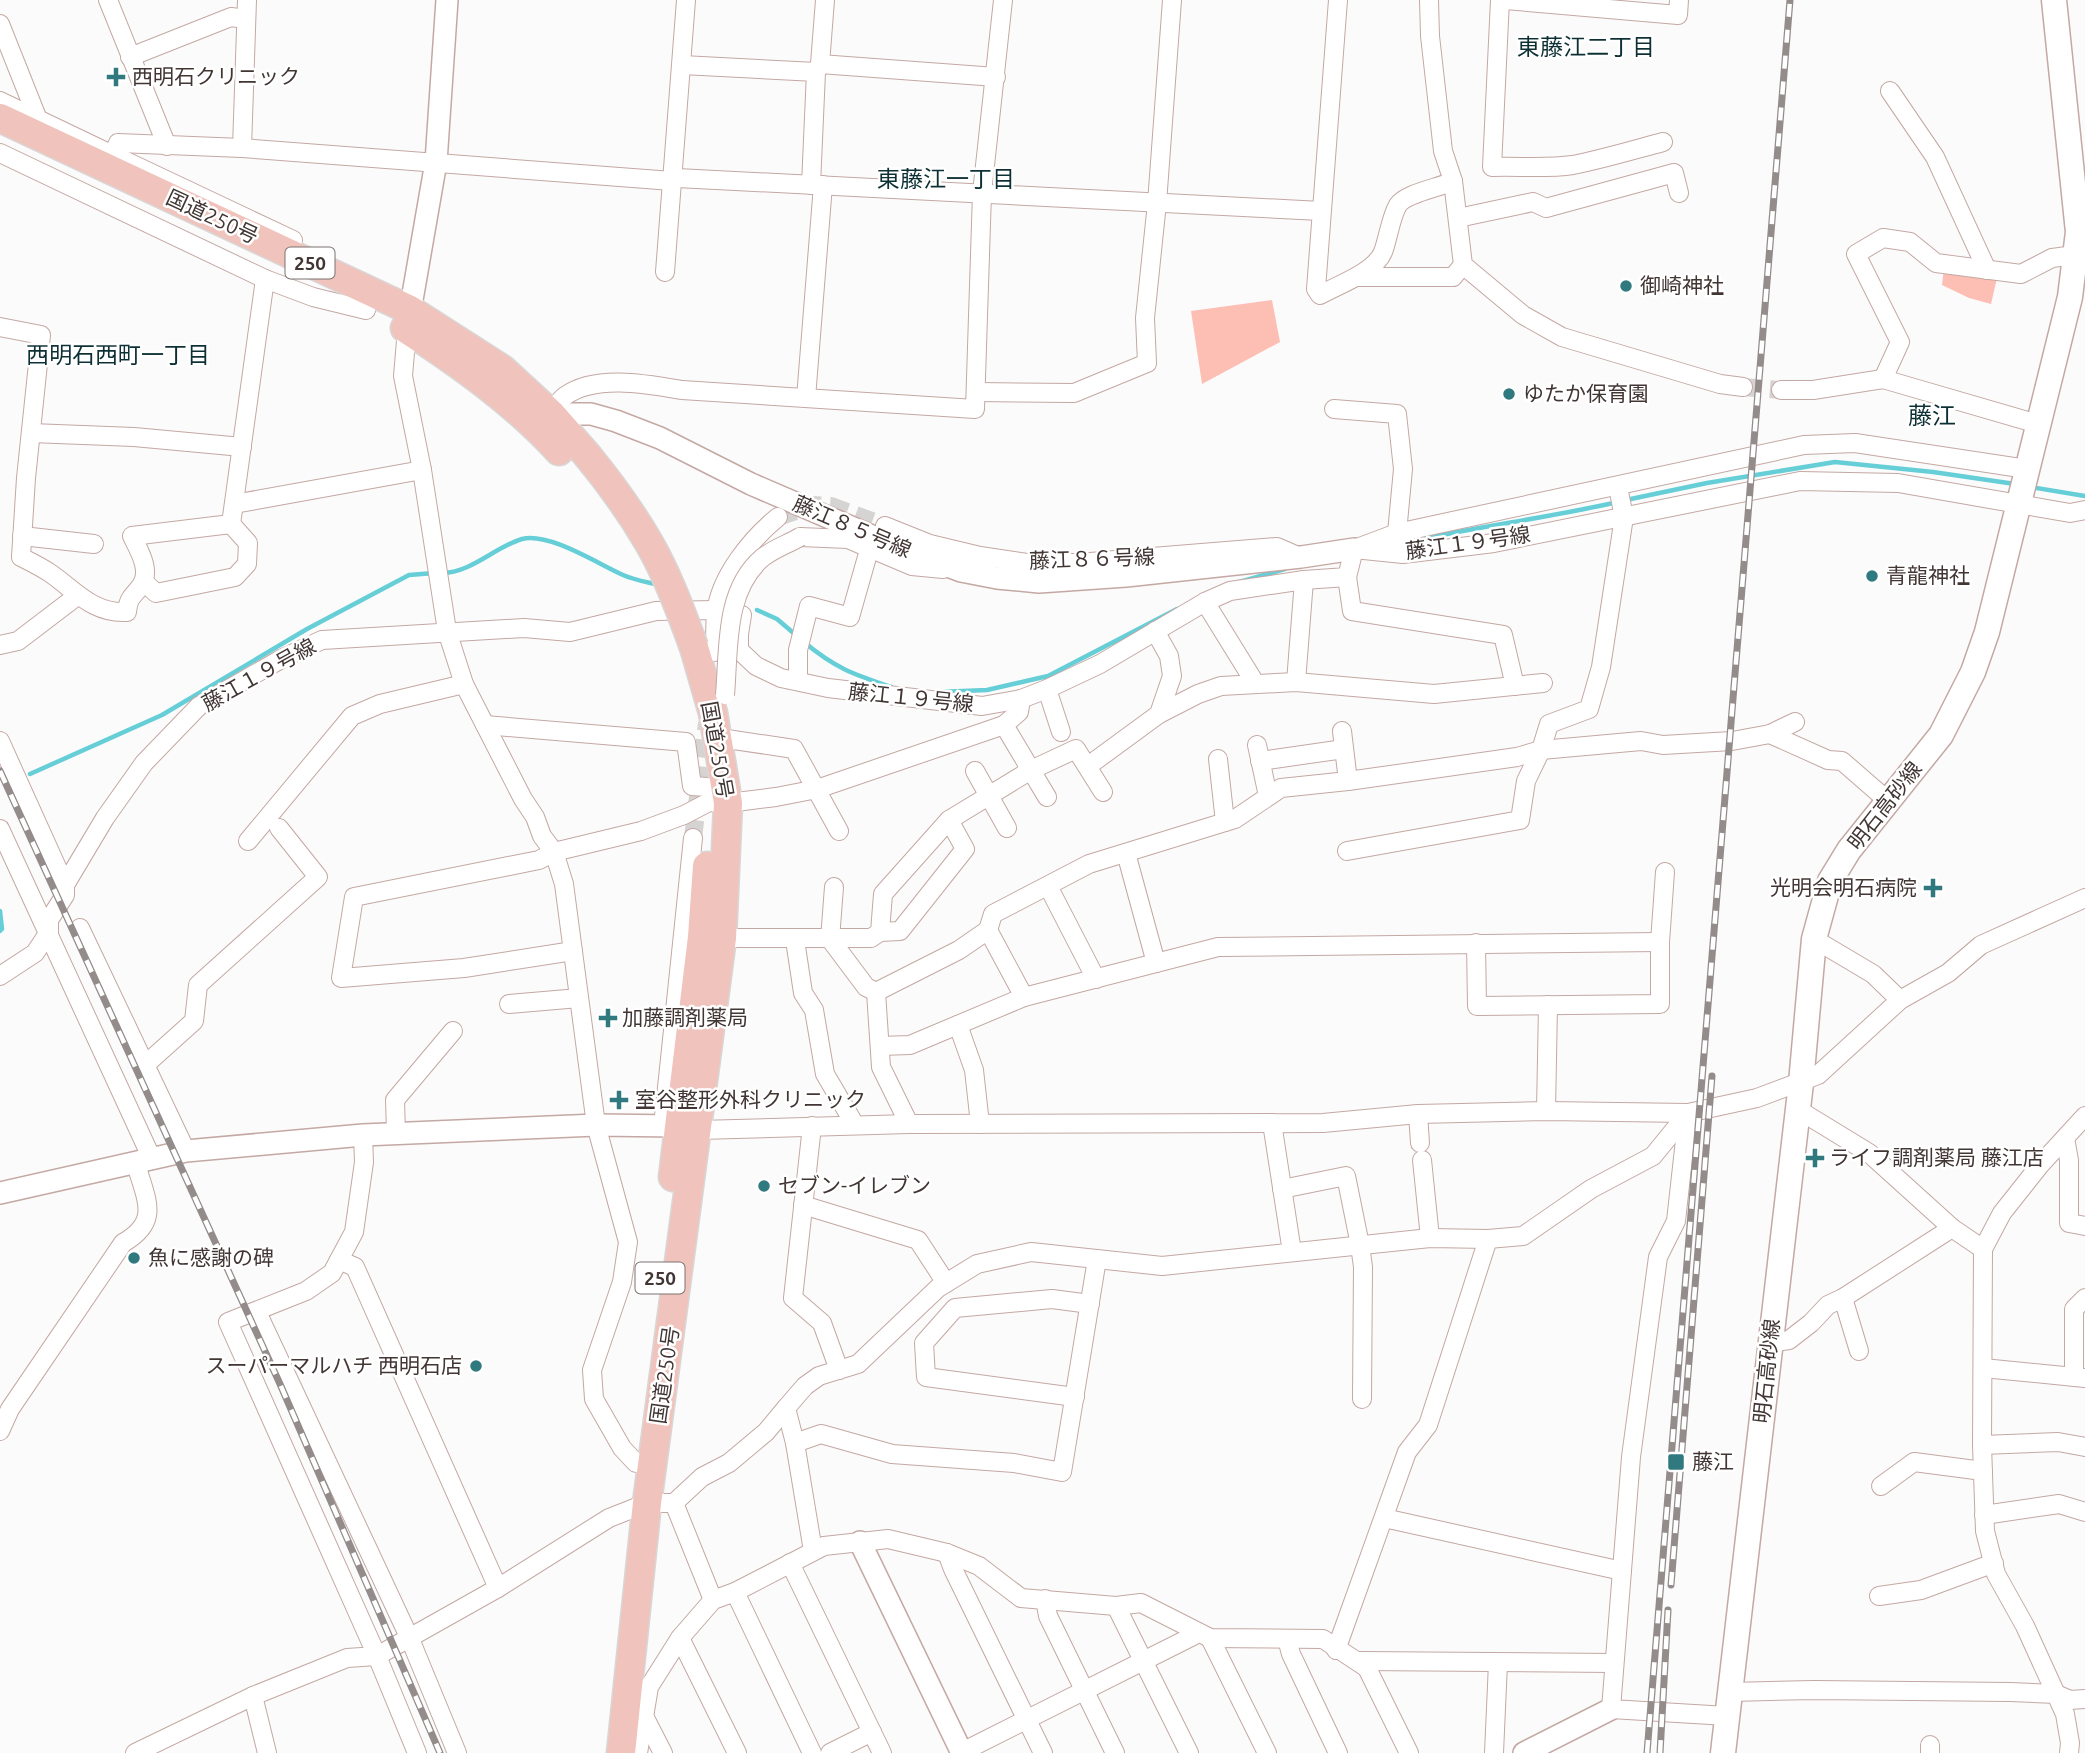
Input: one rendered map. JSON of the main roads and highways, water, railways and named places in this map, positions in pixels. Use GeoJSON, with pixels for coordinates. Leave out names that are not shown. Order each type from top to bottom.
{"type":"FeatureCollection","features":[{"type":"Feature","properties":{"kind":"highway","name":"国道250号"},"geometry":{"type":"LineString","coordinates":[[0,118],[309,262],[408,319],[482,382],[544,420],[581,462],[659,601],[696,651],[695,713],[717,793],[722,938],[680,1127],[651,1505],[621,1753]]}},
{"type":"Feature","properties":{"kind":"highway","name":"国道250号"},"geometry":{"type":"LineString","coordinates":[[0,140],[366,310],[408,319]]}},
{"type":"Feature","properties":{"kind":"highway","name":"国道250号"},"geometry":{"type":"LineString","coordinates":[[602,1753],[651,1505],[636,1463],[680,1127],[717,793]]}},
{"type":"Feature","properties":{"kind":"main road","name":"明石高砂線"},"geometry":{"type":"LineString","coordinates":[[1723,1753],[1801,1083],[1814,939],[1830,881],[1849,850],[1941,735],[1973,672],[1987,632],[2070,297],[2078,232],[2054,0]]}},
{"type":"Feature","properties":{"kind":"waterway"},"geometry":{"type":"LineString","coordinates":[[1626,500],[1707,483],[1835,462],[2015,484]]}},
{"type":"Feature","properties":{"kind":"waterway"},"geometry":{"type":"LineString","coordinates":[[2031,487],[2085,496]]}},
{"type":"Feature","properties":{"kind":"waterway"},"geometry":{"type":"LineString","coordinates":[[1403,543],[1618,502]]}},
{"type":"Feature","properties":{"kind":"waterway"},"geometry":{"type":"LineString","coordinates":[[443,573],[454,572],[512,543],[533,538],[559,544],[627,577],[659,585]]}},
{"type":"Feature","properties":{"kind":"waterway"},"geometry":{"type":"LineString","coordinates":[[1236,583],[1285,569]]}},
{"type":"Feature","properties":{"kind":"waterway"},"geometry":{"type":"LineString","coordinates":[[30,774],[162,715],[307,629],[409,575],[434,573]]}},
{"type":"Feature","properties":{"kind":"waterway"},"geometry":{"type":"LineString","coordinates":[[938,692],[987,690],[1048,676],[1177,609]]}},
{"type":"Feature","properties":{"kind":"waterway"},"geometry":{"type":"LineString","coordinates":[[757,610],[777,619],[797,636]]}},
{"type":"Feature","properties":{"kind":"waterway"},"geometry":{"type":"LineString","coordinates":[[804,642],[845,669],[891,687]]}},
{"type":"Feature","properties":{"kind":"waterway"},"geometry":{"type":"LineString","coordinates":[[0,911],[0,931]]}},
{"type":"Feature","properties":{"kind":"tunnel"},"geometry":{"type":"LineString","coordinates":[[1743,387],[1781,390]]}},
{"type":"Feature","properties":{"kind":"tunnel"},"geometry":{"type":"LineString","coordinates":[[778,517],[814,505],[831,506],[885,526]]}},
{"type":"Feature","properties":{"kind":"tunnel"},"geometry":{"type":"LineString","coordinates":[[693,838],[707,723]]}},
{"type":"Feature","properties":{"kind":"railway"},"geometry":{"type":"LineString","coordinates":[[1647,1753],[1790,0]]}},
{"type":"Feature","properties":{"kind":"railway"},"geometry":{"type":"LineString","coordinates":[[0,771],[280,1384],[440,1753]]}},
{"type":"Feature","properties":{"kind":"railway"},"geometry":{"type":"LineString","coordinates":[[1671,1585],[1712,1076]]}},
{"type":"Feature","properties":{"kind":"railway"},"geometry":{"type":"LineString","coordinates":[[1660,1753],[1668,1610]]}},
{"type":"Feature","properties":{"kind":"place","name":"西明石クリニック"},"geometry":{"type":"Point","coordinates":[116,77]}},
{"type":"Feature","properties":{"kind":"place","name":"御崎神社"},"geometry":{"type":"Point","coordinates":[1626,286]}},
{"type":"Feature","properties":{"kind":"place","name":"ゆたか保育園"},"geometry":{"type":"Point","coordinates":[1509,394]}},
{"type":"Feature","properties":{"kind":"place","name":"青龍神社"},"geometry":{"type":"Point","coordinates":[1872,576]}},
{"type":"Feature","properties":{"kind":"place","name":"光明会明石病院"},"geometry":{"type":"Point","coordinates":[1933,888]}},
{"type":"Feature","properties":{"kind":"place","name":"加藤調剤薬局"},"geometry":{"type":"Point","coordinates":[608,1018]}},
{"type":"Feature","properties":{"kind":"place","name":"室谷整形外科クリニック"},"geometry":{"type":"Point","coordinates":[619,1100]}},
{"type":"Feature","properties":{"kind":"place","name":"ライフ調剤薬局 藤江店"},"geometry":{"type":"Point","coordinates":[1815,1158]}},
{"type":"Feature","properties":{"kind":"place","name":"セブン-イレブン"},"geometry":{"type":"Point","coordinates":[764,1186]}},
{"type":"Feature","properties":{"kind":"place","name":"魚に感謝の碑"},"geometry":{"type":"Point","coordinates":[134,1258]}},
{"type":"Feature","properties":{"kind":"place","name":"スーパーマルハチ 西明石店"},"geometry":{"type":"Point","coordinates":[476,1366]}},
{"type":"Feature","properties":{"kind":"place","name":"藤江"},"geometry":{"type":"Point","coordinates":[1676,1462]}},
{"type":"Feature","properties":{"kind":"district","name":"東藤江二丁目"},"geometry":{"type":"Point","coordinates":[1586,47]}},
{"type":"Feature","properties":{"kind":"district","name":"東藤江一丁目"},"geometry":{"type":"Point","coordinates":[946,179]}},
{"type":"Feature","properties":{"kind":"district","name":"西明石西町一丁目"},"geometry":{"type":"Point","coordinates":[118,355]}},
{"type":"Feature","properties":{"kind":"district","name":"藤江"},"geometry":{"type":"Point","coordinates":[1932,416]}}]}
